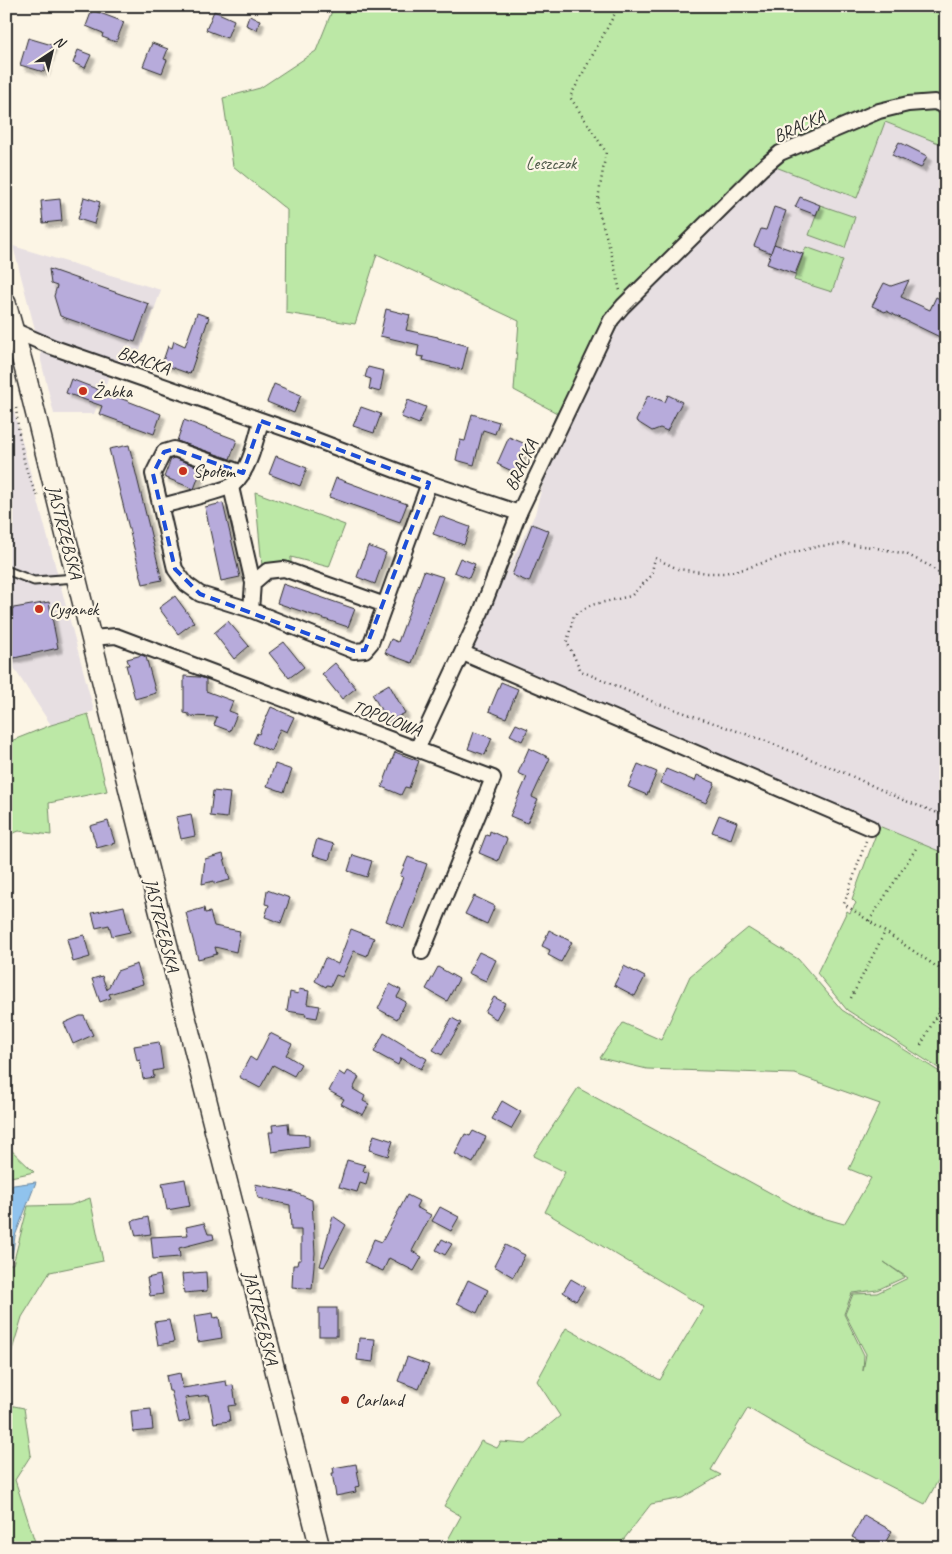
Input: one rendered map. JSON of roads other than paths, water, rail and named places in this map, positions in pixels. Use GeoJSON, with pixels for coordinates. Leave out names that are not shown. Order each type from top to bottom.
{"type":"FeatureCollection","features":[{"type":"Feature","properties":{"kind":"main road","name":"JASTRZĘBSKA"},"geometry":{"type":"LineString","coordinates":[[6,303],[10,329],[25,371],[320,1548]]}},
{"type":"Feature","properties":{"kind":"street","name":"BRACKA"},"geometry":{"type":"LineString","coordinates":[[10,329],[52,348],[262,421],[519,514],[611,320],[761,169],[780,153],[879,111],[908,104],[935,102],[946,107]]}},
{"type":"Feature","properties":{"kind":"street"},"geometry":{"type":"LineString","coordinates":[[161,506],[231,486],[243,473],[262,421]]}},
{"type":"Feature","properties":{"kind":"street"},"geometry":{"type":"LineString","coordinates":[[243,473],[174,449],[164,452],[153,474],[176,569],[186,584],[200,594],[251,610],[354,652],[366,650],[371,643],[429,483]]}},
{"type":"Feature","properties":{"kind":"street"},"geometry":{"type":"LineString","coordinates":[[231,486],[253,583],[251,610]]}},
{"type":"Feature","properties":{"kind":"street"},"geometry":{"type":"LineString","coordinates":[[417,749],[463,653],[519,514]]}},
{"type":"Feature","properties":{"kind":"street"},"geometry":{"type":"LineString","coordinates":[[253,583],[267,571],[284,569],[385,605]]}},
{"type":"Feature","properties":{"kind":"street","name":"TOPOLOWA"},"geometry":{"type":"LineString","coordinates":[[91,638],[116,636],[493,778],[422,952]]}},
{"type":"Feature","properties":{"kind":"street"},"geometry":{"type":"LineString","coordinates":[[463,653],[871,828]]}},
{"type":"Feature","properties":{"kind":"lane"},"geometry":{"type":"LineString","coordinates":[[6,570],[34,581],[76,578]]}},
{"type":"Feature","properties":{"kind":"water"},"geometry":{"type":"Polygon","coordinates":[[[36,1182],[15,1236],[12,1258],[6,1258],[6,1186],[36,1182]]]}},
{"type":"Feature","properties":{"kind":"place","name":"Żabka"},"geometry":{"type":"Point","coordinates":[83,391]}},
{"type":"Feature","properties":{"kind":"place","name":"Społem"},"geometry":{"type":"Point","coordinates":[183,471]}},
{"type":"Feature","properties":{"kind":"place","name":"Cyganek"},"geometry":{"type":"Point","coordinates":[39,609]}},
{"type":"Feature","properties":{"kind":"place","name":"Carland"},"geometry":{"type":"Point","coordinates":[345,1400]}},
{"type":"Feature","properties":{"kind":"park label","name":"Leszczok"},"geometry":{"type":"Point","coordinates":[551,163]}}]}
